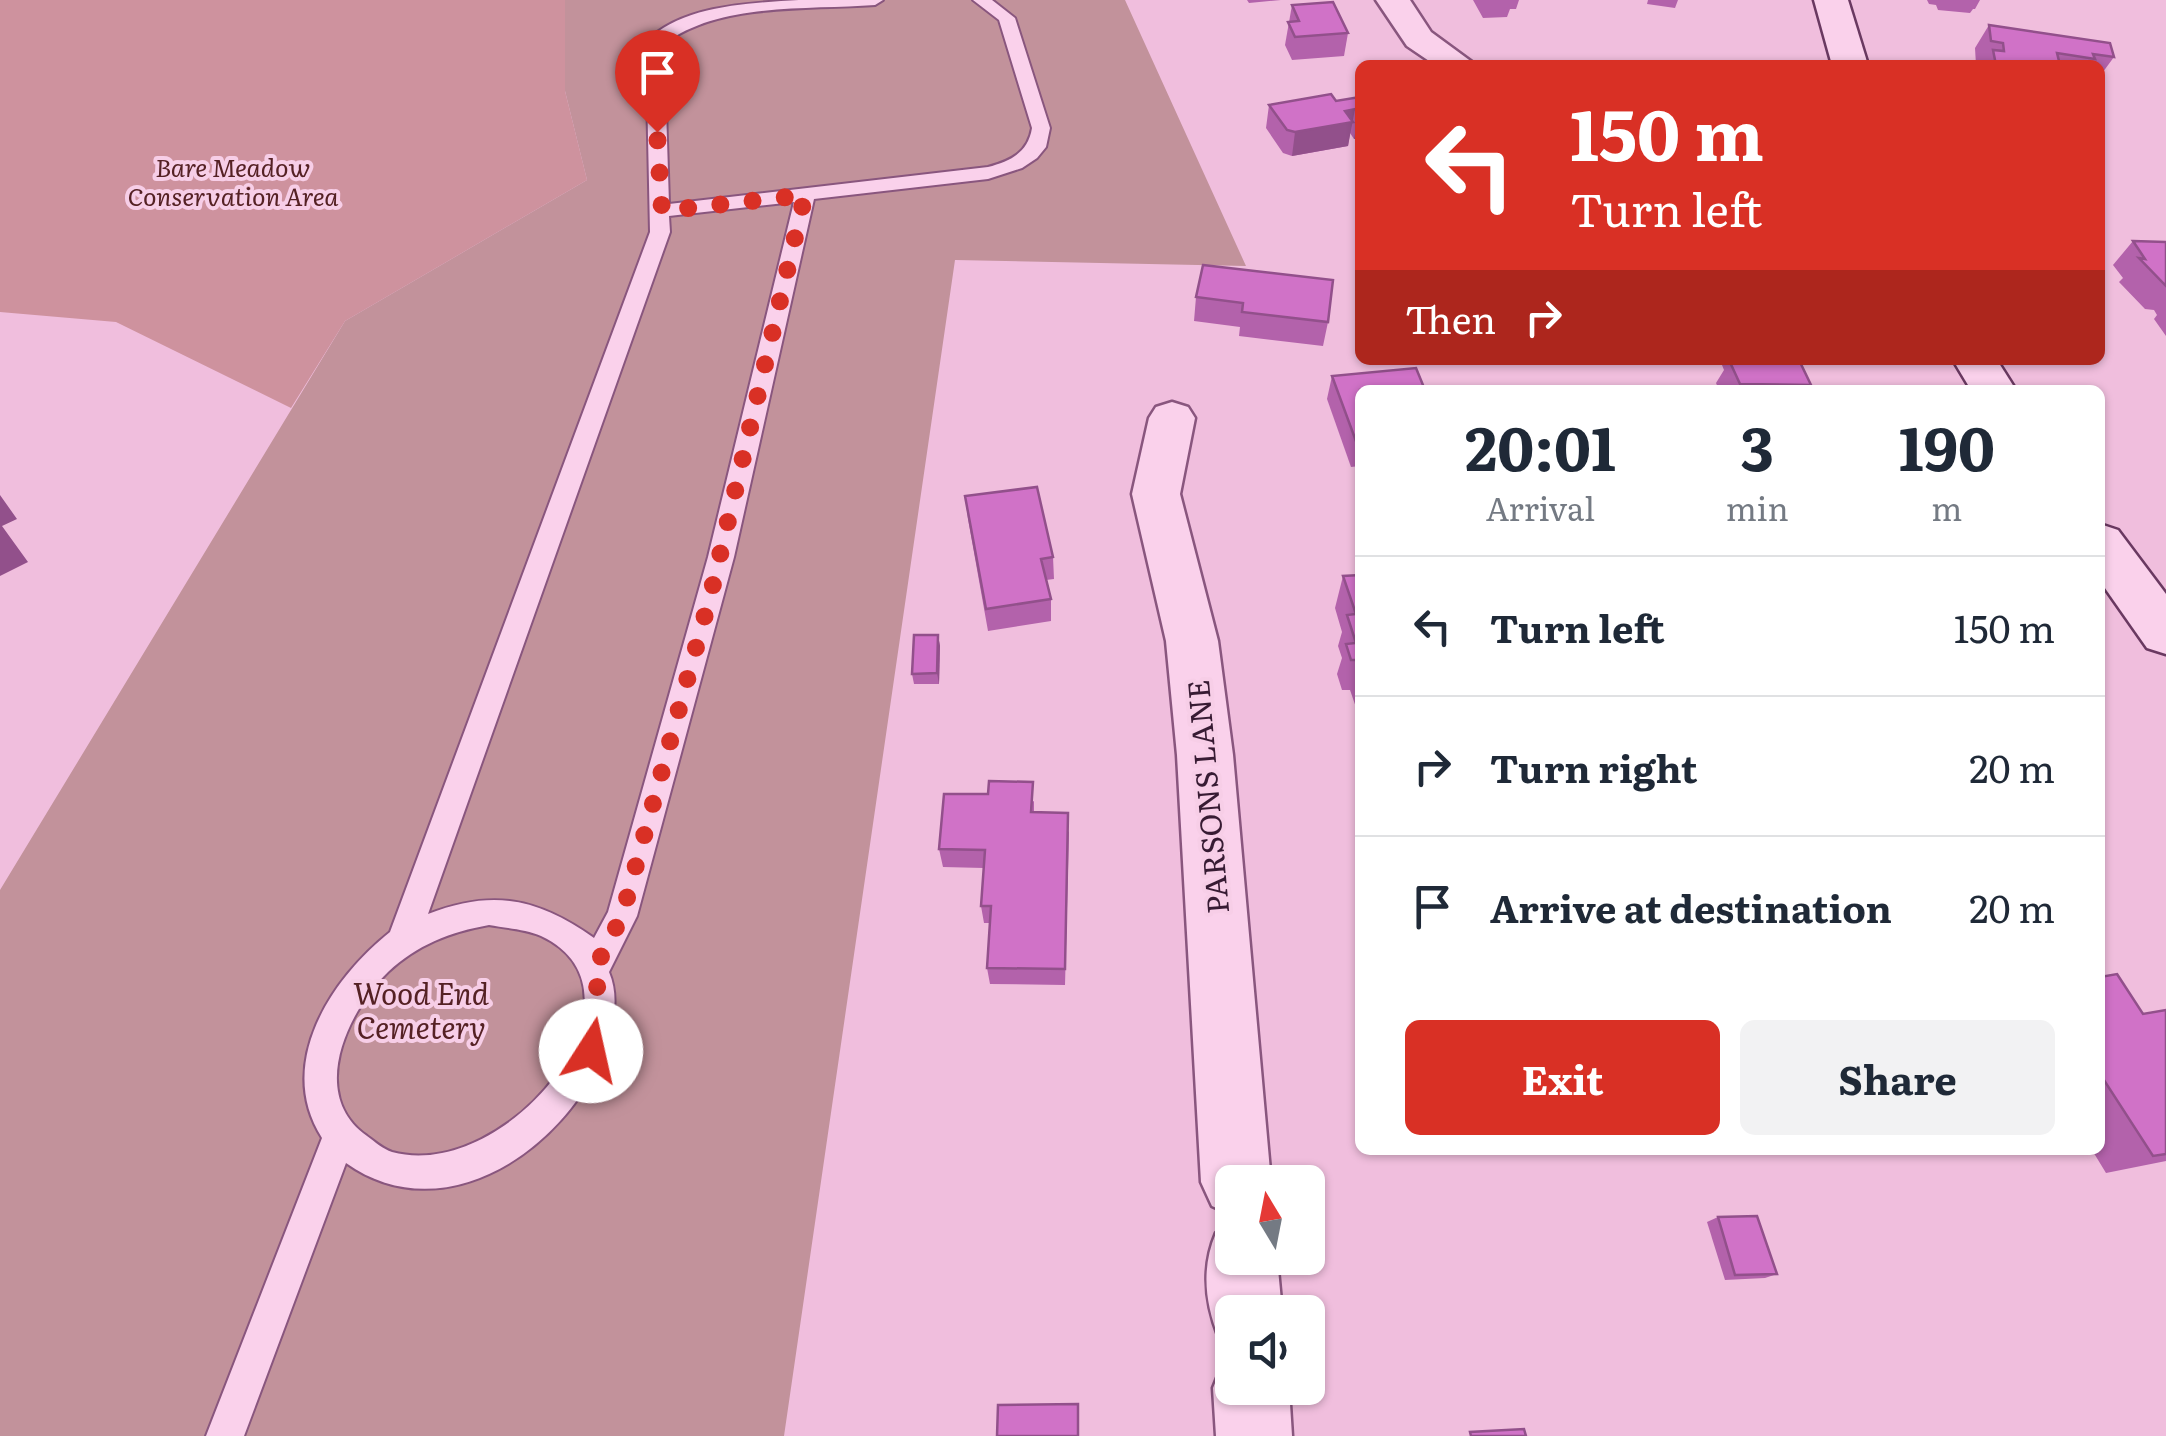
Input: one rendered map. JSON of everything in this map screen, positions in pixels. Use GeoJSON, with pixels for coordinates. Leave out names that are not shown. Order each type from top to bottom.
{"type":"FeatureCollection","features":[{"type":"Feature","properties":{"kind":"street"},"geometry":{"type":"LineString","coordinates":[[1392,0],[1419,39],[1450,60]]}},
{"type":"Feature","properties":{"kind":"street"},"geometry":{"type":"LineString","coordinates":[[1831,0],[1849,60]]}},
{"type":"Feature","properties":{"kind":"street","name":"PARSONS LANE"},"geometry":{"type":"LineString","coordinates":[[1172,418],[1156,494],[1192,641],[1205,755],[1235,1165]]}},
{"type":"Feature","properties":{"kind":"street"},"geometry":{"type":"LineString","coordinates":[[2105,550],[2166,633]]}},
{"type":"Feature","properties":{"kind":"street"},"geometry":{"type":"LineString","coordinates":[[1252,1405],[1254,1436]]}},
{"type":"Feature","properties":{"kind":"lane"},"geometry":{"type":"LineString","coordinates":[[402,942],[654,251],[662,211],[652,52],[664,32],[706,16],[875,0]]}},
{"type":"Feature","properties":{"kind":"lane"},"geometry":{"type":"LineString","coordinates":[[662,211],[988,173],[1010,168],[1033,153],[1041,140],[1042,128],[1008,24],[997,8],[980,0]]}},
{"type":"Feature","properties":{"kind":"lane"},"geometry":{"type":"LineString","coordinates":[[594,970],[622,916],[710,595],[805,195]]}},
{"type":"Feature","properties":{"kind":"lane"},"geometry":{"type":"LineString","coordinates":[[517,912],[542,918],[564,930],[582,948],[594,970],[599,1022],[591,1051],[566,1094],[530,1132],[472,1164],[425,1172],[382,1167],[358,1155],[339,1138],[327,1116],[320,1091],[326,1036],[355,985],[402,942],[459,916],[517,912]]}},
{"type":"Feature","properties":{"kind":"lane"},"geometry":{"type":"LineString","coordinates":[[225,1436],[339,1138]]}},
{"type":"Feature","properties":{"kind":"green space","name":"Bare Meadow Conservation Area"},"geometry":{"type":"Polygon","coordinates":[[[0,0],[565,0],[565,91],[587,180],[345,321],[291,408],[116,322],[0,312],[0,0]]]}},
{"type":"Feature","properties":{"kind":"green space","name":"Wood End Cemetery"},"geometry":{"type":"Polygon","coordinates":[[[565,0],[1125,0],[1246,266],[955,260],[784,1436],[0,1436],[0,890],[345,321],[587,180],[565,91],[565,0]]]}},
{"type":"Feature","properties":{"kind":"building"},"geometry":{"type":"Polygon","coordinates":[[[1333,2],[1348,33],[1295,37],[1288,22],[1299,21],[1292,5],[1333,2]]]}},
{"type":"Feature","properties":{"kind":"building"},"geometry":{"type":"Polygon","coordinates":[[[1989,25],[2110,43],[2114,57],[2093,54],[2095,59],[2057,53],[2059,60],[1995,60],[1993,50],[2004,51],[2003,43],[1991,41],[1989,25]]]}},
{"type":"Feature","properties":{"kind":"building"},"geometry":{"type":"Polygon","coordinates":[[[1331,94],[1336,101],[1355,98],[1355,109],[1345,111],[1353,122],[1295,132],[1287,130],[1269,105],[1331,94]]]}},
{"type":"Feature","properties":{"kind":"building"},"geometry":{"type":"Polygon","coordinates":[[[2133,241],[2166,242],[2166,286],[2139,258],[2145,259],[2133,241]]]}},
{"type":"Feature","properties":{"kind":"building"},"geometry":{"type":"Polygon","coordinates":[[[1203,265],[1333,280],[1328,322],[1242,312],[1243,303],[1196,297],[1203,265]]]}},
{"type":"Feature","properties":{"kind":"building"},"geometry":{"type":"Polygon","coordinates":[[[1731,365],[1801,365],[1811,385],[1740,384],[1731,365]]]}},
{"type":"Feature","properties":{"kind":"building"},"geometry":{"type":"Polygon","coordinates":[[[1416,368],[1423,385],[1355,385],[1355,439],[1332,376],[1416,368]]]}},
{"type":"Feature","properties":{"kind":"building"},"geometry":{"type":"Polygon","coordinates":[[[1037,487],[1053,557],[1041,559],[1051,599],[986,609],[965,496],[1037,487]]]}},
{"type":"Feature","properties":{"kind":"building"},"geometry":{"type":"Polygon","coordinates":[[[1355,575],[1355,611],[1343,576],[1355,575]]]}},
{"type":"Feature","properties":{"kind":"building"},"geometry":{"type":"Polygon","coordinates":[[[1355,614],[1355,640],[1347,615],[1355,614]]]}},
{"type":"Feature","properties":{"kind":"building"},"geometry":{"type":"Polygon","coordinates":[[[914,635],[938,635],[937,673],[912,674],[914,635]]]}},
{"type":"Feature","properties":{"kind":"building"},"geometry":{"type":"Polygon","coordinates":[[[1355,643],[1355,660],[1351,660],[1346,644],[1355,643]]]}},
{"type":"Feature","properties":{"kind":"building"},"geometry":{"type":"Polygon","coordinates":[[[989,781],[1033,782],[1031,812],[1068,813],[1065,969],[987,968],[991,906],[981,906],[985,850],[939,849],[944,794],[988,794],[989,781]]]}},
{"type":"Feature","properties":{"kind":"building"},"geometry":{"type":"Polygon","coordinates":[[[2117,974],[2143,1014],[2166,1010],[2166,1154],[2153,1156],[2105,1082],[2105,976],[2117,974]]]}},
{"type":"Feature","properties":{"kind":"building"},"geometry":{"type":"Polygon","coordinates":[[[1757,1216],[1777,1274],[1735,1275],[1718,1217],[1757,1216]]]}},
{"type":"Feature","properties":{"kind":"building"},"geometry":{"type":"Polygon","coordinates":[[[1078,1404],[1078,1436],[997,1436],[998,1405],[1078,1404]]]}},
{"type":"Feature","properties":{"kind":"building"},"geometry":{"type":"Polygon","coordinates":[[[1524,1429],[1526,1436],[1471,1436],[1470,1432],[1524,1429]]]}},
{"type":"Feature","properties":{"kind":"route"},"geometry":{"type":"LineString","coordinates":[[591,1051],[599,1022],[594,970],[622,916],[711,593],[805,195],[662,211],[657,132]]}}]}
